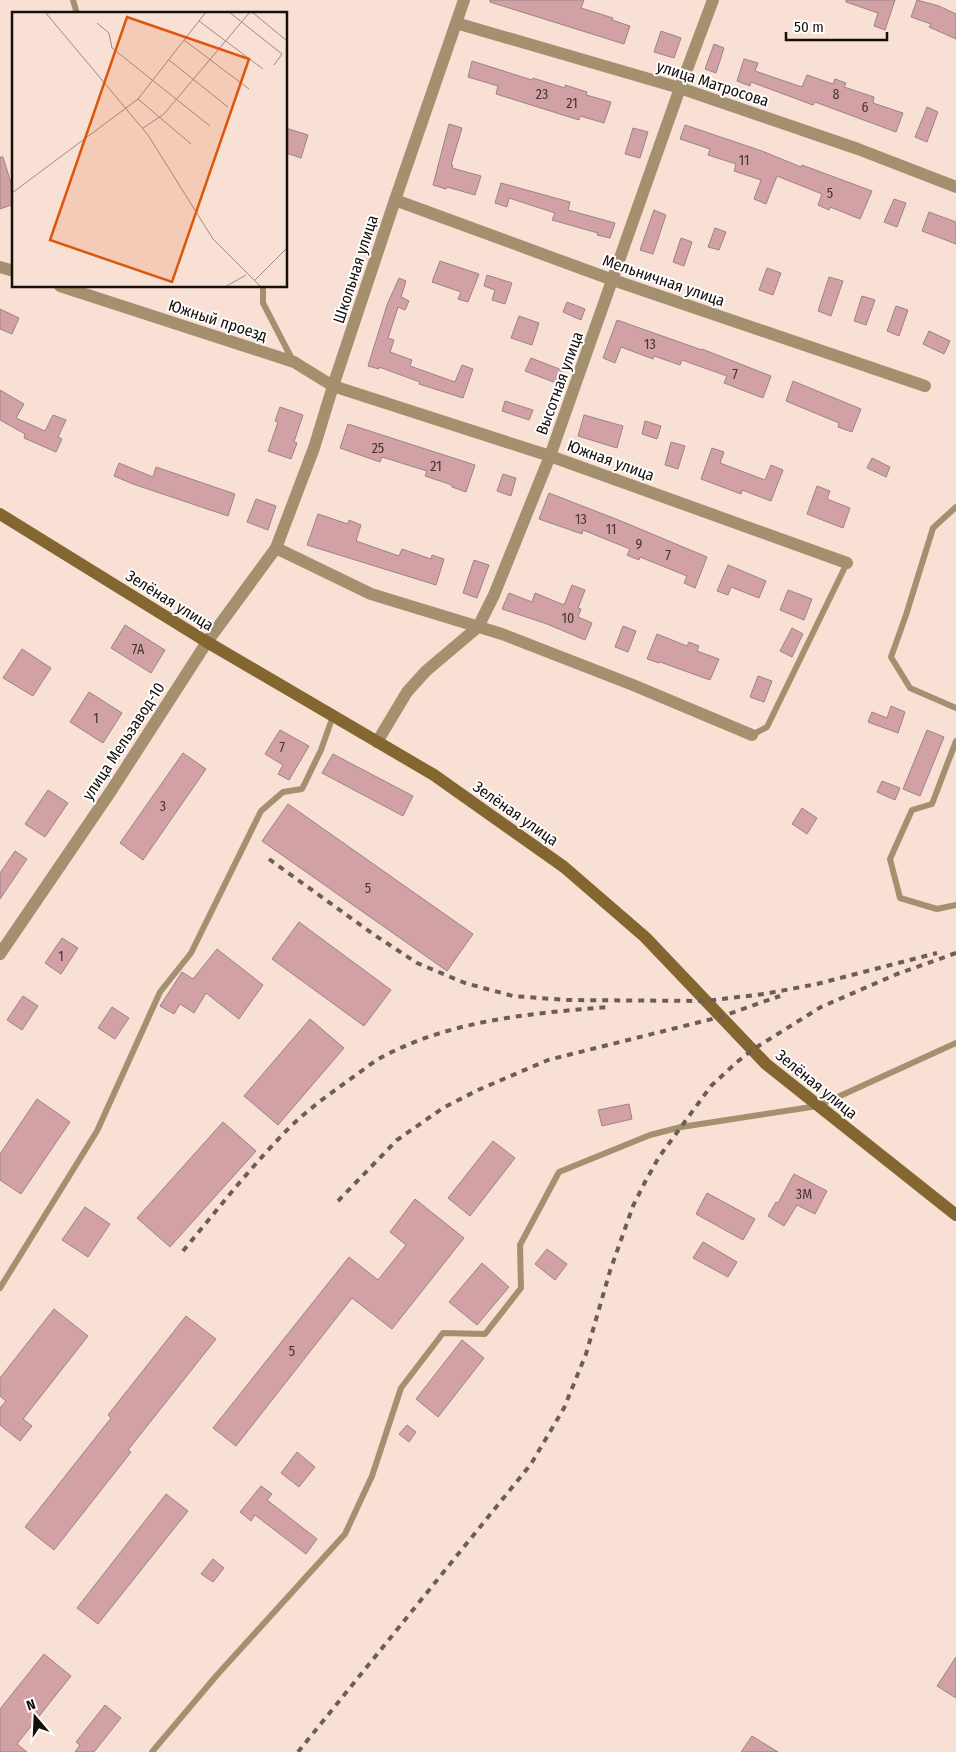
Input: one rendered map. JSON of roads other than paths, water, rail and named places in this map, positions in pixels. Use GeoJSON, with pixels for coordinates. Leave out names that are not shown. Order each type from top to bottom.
{"type":"FeatureCollection","features":[{"type":"Feature","properties":{"kind":"street","name":"Школьная улица"},"geometry":{"type":"LineString","coordinates":[[276,548],[314,448],[394,200],[464,0]]}},
{"type":"Feature","properties":{"kind":"street","name":"Высотная улица"},"geometry":{"type":"LineString","coordinates":[[377,742],[407,692],[426,671],[478,627],[494,595],[550,456],[713,0]]}},
{"type":"Feature","properties":{"kind":"street","name":"улица Матросова"},"geometry":{"type":"LineString","coordinates":[[456,23],[680,88],[858,149],[956,187]]}},
{"type":"Feature","properties":{"kind":"street","name":"Мельничная улица"},"geometry":{"type":"LineString","coordinates":[[394,200],[613,280],[925,386]]}},
{"type":"Feature","properties":{"kind":"street","name":"Южный проезд"},"geometry":{"type":"LineString","coordinates":[[66,288],[294,362],[333,386]]}},
{"type":"Feature","properties":{"kind":"street","name":"Южная улица"},"geometry":{"type":"LineString","coordinates":[[333,386],[550,456],[847,563]]}},
{"type":"Feature","properties":{"kind":"street","name":"Зелёная улица"},"geometry":{"type":"LineString","coordinates":[[0,514],[208,642],[434,775],[564,867],[645,937],[766,1064],[956,1214]]}},
{"type":"Feature","properties":{"kind":"street"},"geometry":{"type":"LineString","coordinates":[[276,548],[371,594],[502,634],[633,685],[752,735]]}},
{"type":"Feature","properties":{"kind":"street","name":"улица Мельзавод-10"},"geometry":{"type":"LineString","coordinates":[[0,954],[111,791],[208,642],[276,548]]}},
{"type":"Feature","properties":{"kind":"lane"},"geometry":{"type":"LineString","coordinates":[[263,288],[264,303],[294,362]]}},
{"type":"Feature","properties":{"kind":"lane"},"geometry":{"type":"LineString","coordinates":[[956,507],[933,528],[891,658],[910,688],[956,708]]}},
{"type":"Feature","properties":{"kind":"lane"},"geometry":{"type":"LineString","coordinates":[[752,735],[767,727],[847,563]]}},
{"type":"Feature","properties":{"kind":"lane"},"geometry":{"type":"LineString","coordinates":[[0,1288],[97,1131],[160,992],[191,953],[261,811],[283,792],[302,789],[321,750],[333,716]]}},
{"type":"Feature","properties":{"kind":"lane"},"geometry":{"type":"LineString","coordinates":[[956,741],[932,804],[912,810],[890,860],[900,898],[937,909],[956,905]]}},
{"type":"Feature","properties":{"kind":"lane"},"geometry":{"type":"LineString","coordinates":[[152,1752],[217,1675],[345,1534],[372,1476],[401,1388],[443,1333],[486,1334],[521,1288],[520,1245],[559,1172],[650,1135],[681,1127],[818,1106],[956,1043]]}},
{"type":"Feature","properties":{"kind":"railway"},"geometry":{"type":"LineString","coordinates":[[269,859],[373,934],[417,963],[465,983],[513,996],[566,1000],[705,1001],[764,994],[817,984],[937,953]]}},
{"type":"Feature","properties":{"kind":"railway"},"geometry":{"type":"LineString","coordinates":[[298,1752],[531,1464],[564,1408],[586,1354],[610,1271],[633,1206],[659,1157],[711,1086],[752,1050],[821,1007],[897,974],[956,953]]}},
{"type":"Feature","properties":{"kind":"railway"},"geometry":{"type":"LineString","coordinates":[[338,1201],[397,1140],[443,1108],[478,1090],[548,1060],[720,1017],[780,996]]}},
{"type":"Feature","properties":{"kind":"railway"},"geometry":{"type":"LineString","coordinates":[[183,1251],[247,1174],[287,1130],[317,1104],[380,1058],[410,1044],[465,1026],[551,1012],[609,1007]]}}]}
